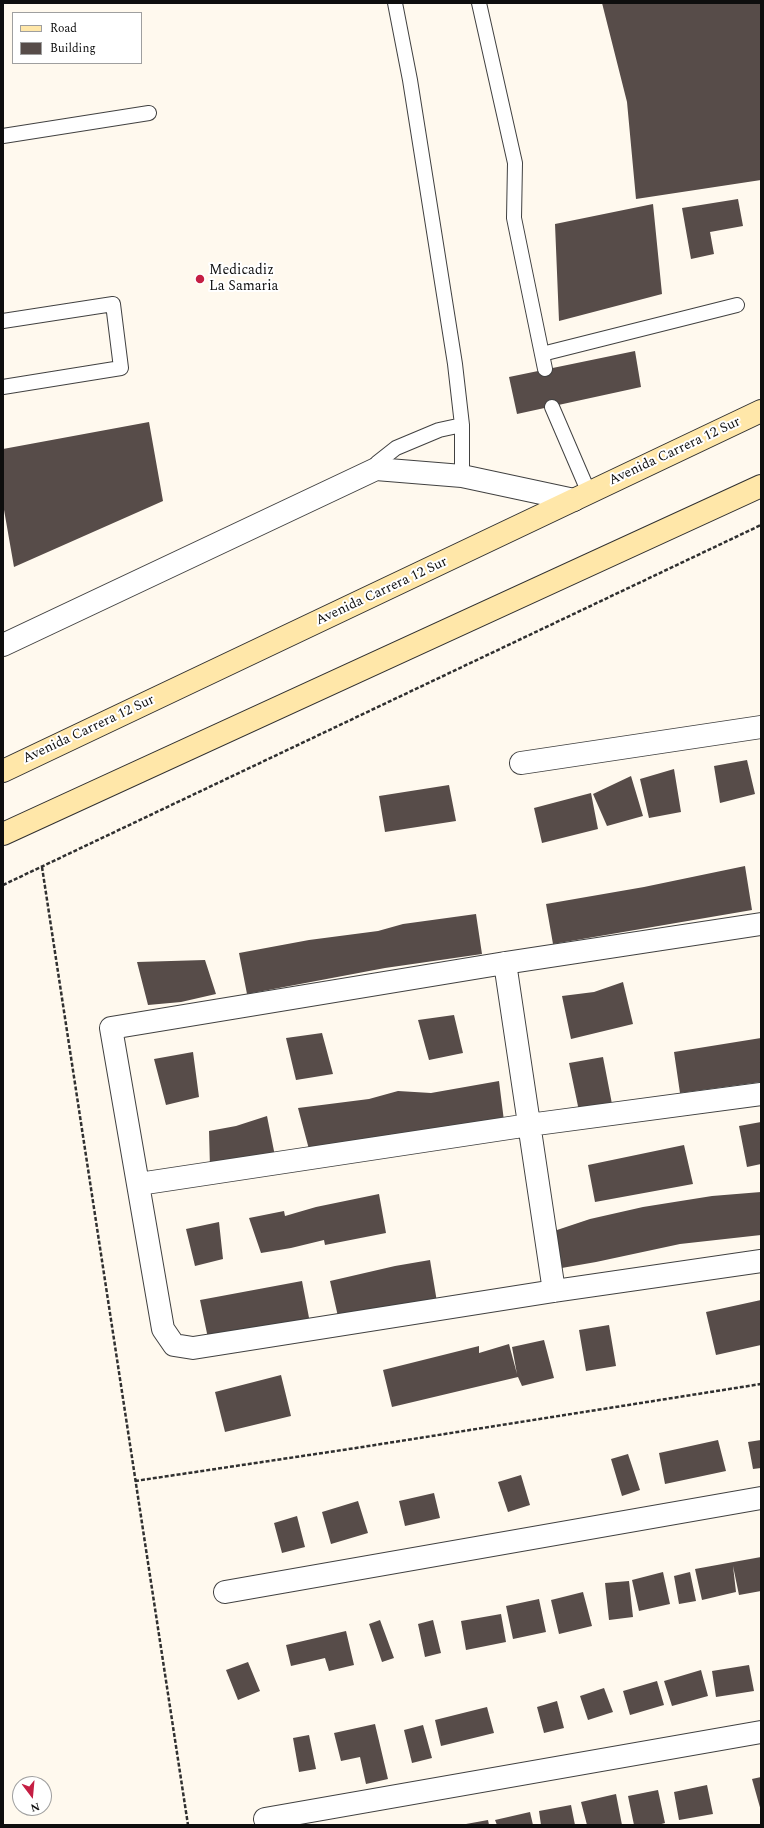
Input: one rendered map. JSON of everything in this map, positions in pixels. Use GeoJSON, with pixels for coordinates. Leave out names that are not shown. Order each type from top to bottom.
{"type":"FeatureCollection","features":[{"type":"Feature","properties":{"kind":"street","name":"Avenida Carrera 12 Sur"},"geometry":{"type":"LineString","coordinates":[[3,771],[761,411]]}},
{"type":"Feature","properties":{"kind":"street"},"geometry":{"type":"LineString","coordinates":[[3,645],[376,469],[462,476],[582,497]]}},
{"type":"Feature","properties":{"kind":"street"},"geometry":{"type":"LineString","coordinates":[[3,834],[761,486]]}},
{"type":"Feature","properties":{"kind":"street"},"geometry":{"type":"LineString","coordinates":[[521,763],[761,727]]}},
{"type":"Feature","properties":{"kind":"street"},"geometry":{"type":"LineString","coordinates":[[761,924],[112,1028],[163,1329],[174,1345],[193,1348],[554,1291],[761,1261]]}},
{"type":"Feature","properties":{"kind":"street"},"geometry":{"type":"LineString","coordinates":[[505,964],[554,1291]]}},
{"type":"Feature","properties":{"kind":"street"},"geometry":{"type":"LineString","coordinates":[[138,1184],[529,1125],[761,1094]]}},
{"type":"Feature","properties":{"kind":"street"},"geometry":{"type":"LineString","coordinates":[[225,1592],[761,1498]]}},
{"type":"Feature","properties":{"kind":"street"},"geometry":{"type":"LineString","coordinates":[[265,1819],[761,1732]]}},
{"type":"Feature","properties":{"kind":"lane"},"geometry":{"type":"LineString","coordinates":[[395,3],[411,88],[455,364],[462,425],[462,476]]}},
{"type":"Feature","properties":{"kind":"lane"},"geometry":{"type":"LineString","coordinates":[[479,3],[515,162],[514,218],[545,370]]}},
{"type":"Feature","properties":{"kind":"lane"},"geometry":{"type":"LineString","coordinates":[[3,136],[149,113]]}},
{"type":"Feature","properties":{"kind":"lane"},"geometry":{"type":"LineString","coordinates":[[3,321],[113,304],[122,368],[3,387]]}},
{"type":"Feature","properties":{"kind":"lane"},"geometry":{"type":"LineString","coordinates":[[542,354],[737,305]]}},
{"type":"Feature","properties":{"kind":"lane"},"geometry":{"type":"LineString","coordinates":[[552,407],[582,497]]}},
{"type":"Feature","properties":{"kind":"lane"},"geometry":{"type":"LineString","coordinates":[[376,469],[377,463],[396,448],[439,430],[462,425]]}},
{"type":"Feature","properties":{"kind":"path"},"geometry":{"type":"LineString","coordinates":[[3,884],[42,867],[431,680],[761,525]]}},
{"type":"Feature","properties":{"kind":"path"},"geometry":{"type":"LineString","coordinates":[[42,867],[188,1825]]}},
{"type":"Feature","properties":{"kind":"path"},"geometry":{"type":"LineString","coordinates":[[135,1482],[761,1384]]}},
{"type":"Feature","properties":{"kind":"building"},"geometry":{"type":"Polygon","coordinates":[[[602,3],[761,3],[761,180],[636,199],[627,102],[602,3]]]}},
{"type":"Feature","properties":{"kind":"building"},"geometry":{"type":"Polygon","coordinates":[[[738,199],[743,226],[710,232],[714,254],[691,259],[682,208],[738,199]]]}},
{"type":"Feature","properties":{"kind":"building"},"geometry":{"type":"Polygon","coordinates":[[[653,204],[662,294],[559,321],[555,224],[653,204]]]}},
{"type":"Feature","properties":{"kind":"building"},"geometry":{"type":"Polygon","coordinates":[[[635,351],[641,387],[517,414],[509,377],[635,351]]]}},
{"type":"Feature","properties":{"kind":"building"},"geometry":{"type":"Polygon","coordinates":[[[149,422],[163,501],[14,567],[3,504],[3,449],[149,422]]]}},
{"type":"Feature","properties":{"kind":"building"},"geometry":{"type":"Polygon","coordinates":[[[747,760],[755,794],[720,803],[714,766],[747,760]]]}},
{"type":"Feature","properties":{"kind":"building"},"geometry":{"type":"Polygon","coordinates":[[[674,769],[681,812],[649,818],[640,779],[674,769]]]}},
{"type":"Feature","properties":{"kind":"building"},"geometry":{"type":"Polygon","coordinates":[[[631,776],[643,816],[607,826],[593,794],[631,776]]]}},
{"type":"Feature","properties":{"kind":"building"},"geometry":{"type":"Polygon","coordinates":[[[449,785],[456,821],[385,832],[379,796],[449,785]]]}},
{"type":"Feature","properties":{"kind":"building"},"geometry":{"type":"Polygon","coordinates":[[[591,793],[598,829],[542,843],[534,808],[591,793]]]}},
{"type":"Feature","properties":{"kind":"building"},"geometry":{"type":"Polygon","coordinates":[[[745,866],[752,910],[553,944],[546,904],[644,887],[745,866]]]}},
{"type":"Feature","properties":{"kind":"building"},"geometry":{"type":"Polygon","coordinates":[[[476,914],[482,954],[385,968],[247,994],[239,953],[309,940],[378,931],[403,924],[476,914]]]}},
{"type":"Feature","properties":{"kind":"building"},"geometry":{"type":"Polygon","coordinates":[[[205,960],[216,994],[181,1002],[148,1005],[137,962],[205,960]]]}},
{"type":"Feature","properties":{"kind":"building"},"geometry":{"type":"Polygon","coordinates":[[[623,982],[633,1024],[571,1039],[562,996],[594,992],[623,982]]]}},
{"type":"Feature","properties":{"kind":"building"},"geometry":{"type":"Polygon","coordinates":[[[454,1015],[463,1053],[429,1060],[418,1020],[454,1015]]]}},
{"type":"Feature","properties":{"kind":"building"},"geometry":{"type":"Polygon","coordinates":[[[322,1033],[333,1074],[296,1080],[286,1038],[322,1033]]]}},
{"type":"Feature","properties":{"kind":"building"},"geometry":{"type":"Polygon","coordinates":[[[761,1038],[761,1082],[680,1093],[674,1052],[761,1038]]]}},
{"type":"Feature","properties":{"kind":"building"},"geometry":{"type":"Polygon","coordinates":[[[193,1052],[199,1097],[166,1105],[154,1059],[193,1052]]]}},
{"type":"Feature","properties":{"kind":"building"},"geometry":{"type":"Polygon","coordinates":[[[603,1057],[612,1104],[579,1111],[569,1063],[603,1057]]]}},
{"type":"Feature","properties":{"kind":"building"},"geometry":{"type":"Polygon","coordinates":[[[499,1081],[504,1121],[310,1153],[298,1108],[369,1099],[398,1091],[431,1093],[499,1081]]]}},
{"type":"Feature","properties":{"kind":"building"},"geometry":{"type":"Polygon","coordinates":[[[267,1116],[275,1156],[210,1168],[209,1131],[236,1126],[267,1116]]]}},
{"type":"Feature","properties":{"kind":"building"},"geometry":{"type":"Polygon","coordinates":[[[761,1122],[761,1164],[747,1167],[739,1126],[761,1122]]]}},
{"type":"Feature","properties":{"kind":"building"},"geometry":{"type":"Polygon","coordinates":[[[684,1145],[693,1184],[595,1202],[588,1165],[684,1145]]]}},
{"type":"Feature","properties":{"kind":"building"},"geometry":{"type":"Polygon","coordinates":[[[761,1192],[761,1235],[680,1244],[556,1269],[551,1232],[590,1219],[643,1207],[712,1196],[761,1192]]]}},
{"type":"Feature","properties":{"kind":"building"},"geometry":{"type":"Polygon","coordinates":[[[379,1194],[386,1233],[325,1245],[324,1240],[261,1253],[249,1218],[284,1211],[285,1216],[316,1207],[379,1194]]]}},
{"type":"Feature","properties":{"kind":"building"},"geometry":{"type":"Polygon","coordinates":[[[219,1222],[223,1259],[195,1266],[186,1229],[219,1222]]]}},
{"type":"Feature","properties":{"kind":"building"},"geometry":{"type":"Polygon","coordinates":[[[430,1260],[437,1302],[339,1321],[330,1281],[395,1266],[430,1260]]]}},
{"type":"Feature","properties":{"kind":"building"},"geometry":{"type":"Polygon","coordinates":[[[302,1281],[310,1323],[209,1343],[200,1300],[302,1281]]]}},
{"type":"Feature","properties":{"kind":"building"},"geometry":{"type":"Polygon","coordinates":[[[761,1300],[761,1345],[716,1355],[706,1312],[761,1300]]]}},
{"type":"Feature","properties":{"kind":"building"},"geometry":{"type":"Polygon","coordinates":[[[609,1325],[616,1366],[586,1371],[579,1330],[609,1325]]]}},
{"type":"Feature","properties":{"kind":"building"},"geometry":{"type":"Polygon","coordinates":[[[544,1340],[554,1378],[522,1386],[518,1377],[392,1407],[383,1370],[479,1346],[479,1353],[509,1344],[517,1374],[512,1347],[544,1340]]]}},
{"type":"Feature","properties":{"kind":"building"},"geometry":{"type":"Polygon","coordinates":[[[281,1375],[291,1416],[225,1432],[215,1392],[281,1375]]]}},
{"type":"Feature","properties":{"kind":"building"},"geometry":{"type":"Polygon","coordinates":[[[718,1440],[726,1471],[665,1484],[659,1453],[718,1440]]]}},
{"type":"Feature","properties":{"kind":"building"},"geometry":{"type":"Polygon","coordinates":[[[761,1440],[761,1468],[753,1469],[748,1442],[761,1440]]]}},
{"type":"Feature","properties":{"kind":"building"},"geometry":{"type":"Polygon","coordinates":[[[628,1454],[640,1490],[622,1496],[611,1459],[628,1454]]]}},
{"type":"Feature","properties":{"kind":"building"},"geometry":{"type":"Polygon","coordinates":[[[521,1475],[530,1505],[508,1512],[498,1482],[521,1475]]]}},
{"type":"Feature","properties":{"kind":"building"},"geometry":{"type":"Polygon","coordinates":[[[434,1493],[440,1518],[405,1526],[399,1501],[434,1493]]]}},
{"type":"Feature","properties":{"kind":"building"},"geometry":{"type":"Polygon","coordinates":[[[358,1501],[368,1533],[331,1544],[322,1512],[358,1501]]]}},
{"type":"Feature","properties":{"kind":"building"},"geometry":{"type":"Polygon","coordinates":[[[297,1516],[305,1547],[282,1553],[274,1523],[297,1516]]]}},
{"type":"Feature","properties":{"kind":"building"},"geometry":{"type":"Polygon","coordinates":[[[761,1557],[761,1591],[739,1595],[733,1566],[736,1592],[702,1600],[695,1569],[761,1557]]]}},
{"type":"Feature","properties":{"kind":"building"},"geometry":{"type":"Polygon","coordinates":[[[663,1572],[670,1604],[639,1611],[632,1580],[663,1572]]]}},
{"type":"Feature","properties":{"kind":"building"},"geometry":{"type":"Polygon","coordinates":[[[690,1572],[696,1601],[679,1604],[674,1576],[690,1572]]]}},
{"type":"Feature","properties":{"kind":"building"},"geometry":{"type":"Polygon","coordinates":[[[629,1581],[633,1617],[609,1620],[605,1583],[629,1581]]]}},
{"type":"Feature","properties":{"kind":"building"},"geometry":{"type":"Polygon","coordinates":[[[583,1592],[592,1626],[559,1634],[551,1600],[583,1592]]]}},
{"type":"Feature","properties":{"kind":"building"},"geometry":{"type":"Polygon","coordinates":[[[539,1599],[546,1632],[513,1639],[506,1606],[539,1599]]]}},
{"type":"Feature","properties":{"kind":"building"},"geometry":{"type":"Polygon","coordinates":[[[501,1614],[506,1642],[466,1650],[461,1621],[501,1614]]]}},
{"type":"Feature","properties":{"kind":"building"},"geometry":{"type":"Polygon","coordinates":[[[380,1620],[394,1658],[382,1662],[369,1624],[380,1620]]]}},
{"type":"Feature","properties":{"kind":"building"},"geometry":{"type":"Polygon","coordinates":[[[433,1620],[441,1653],[425,1657],[418,1624],[433,1620]]]}},
{"type":"Feature","properties":{"kind":"building"},"geometry":{"type":"Polygon","coordinates":[[[346,1631],[354,1665],[329,1671],[325,1658],[291,1666],[286,1645],[346,1631]]]}},
{"type":"Feature","properties":{"kind":"building"},"geometry":{"type":"Polygon","coordinates":[[[248,1662],[260,1691],[238,1700],[226,1670],[248,1662]]]}},
{"type":"Feature","properties":{"kind":"building"},"geometry":{"type":"Polygon","coordinates":[[[749,1665],[754,1691],[716,1697],[712,1671],[749,1665]]]}},
{"type":"Feature","properties":{"kind":"building"},"geometry":{"type":"Polygon","coordinates":[[[701,1670],[708,1696],[672,1706],[664,1681],[701,1670]]]}},
{"type":"Feature","properties":{"kind":"building"},"geometry":{"type":"Polygon","coordinates":[[[657,1681],[664,1705],[630,1715],[623,1691],[657,1681]]]}},
{"type":"Feature","properties":{"kind":"building"},"geometry":{"type":"Polygon","coordinates":[[[604,1688],[613,1712],[588,1720],[580,1696],[604,1688]]]}},
{"type":"Feature","properties":{"kind":"building"},"geometry":{"type":"Polygon","coordinates":[[[557,1701],[564,1728],[544,1733],[537,1707],[557,1701]]]}},
{"type":"Feature","properties":{"kind":"building"},"geometry":{"type":"Polygon","coordinates":[[[487,1707],[494,1733],[441,1746],[435,1720],[487,1707]]]}},
{"type":"Feature","properties":{"kind":"building"},"geometry":{"type":"Polygon","coordinates":[[[375,1724],[388,1779],[366,1784],[360,1757],[341,1761],[334,1733],[375,1724]]]}},
{"type":"Feature","properties":{"kind":"building"},"geometry":{"type":"Polygon","coordinates":[[[423,1725],[432,1758],[412,1763],[404,1730],[423,1725]]]}},
{"type":"Feature","properties":{"kind":"building"},"geometry":{"type":"Polygon","coordinates":[[[309,1735],[316,1769],[299,1772],[293,1738],[309,1735]]]}},
{"type":"Feature","properties":{"kind":"building"},"geometry":{"type":"Polygon","coordinates":[[[761,1777],[761,1811],[752,1779],[761,1777]]]}},
{"type":"Feature","properties":{"kind":"building"},"geometry":{"type":"Polygon","coordinates":[[[707,1785],[713,1814],[679,1820],[674,1792],[707,1785]]]}},
{"type":"Feature","properties":{"kind":"building"},"geometry":{"type":"Polygon","coordinates":[[[658,1790],[665,1823],[658,1825],[634,1825],[628,1796],[658,1790]]]}},
{"type":"Feature","properties":{"kind":"building"},"geometry":{"type":"Polygon","coordinates":[[[616,1794],[622,1825],[587,1825],[581,1802],[616,1794]]]}},
{"type":"Feature","properties":{"kind":"building"},"geometry":{"type":"Polygon","coordinates":[[[571,1805],[575,1825],[541,1825],[539,1811],[571,1805]]]}},
{"type":"Feature","properties":{"kind":"building"},"geometry":{"type":"Polygon","coordinates":[[[530,1812],[533,1825],[497,1825],[495,1820],[530,1812]]]}},
{"type":"Feature","properties":{"kind":"building"},"geometry":{"type":"Polygon","coordinates":[[[488,1820],[489,1825],[466,1825],[466,1824],[488,1820]]]}},
{"type":"Feature","properties":{"kind":"place","name":"Medicadiz La Samaria"},"geometry":{"type":"Point","coordinates":[200,279]}}]}
